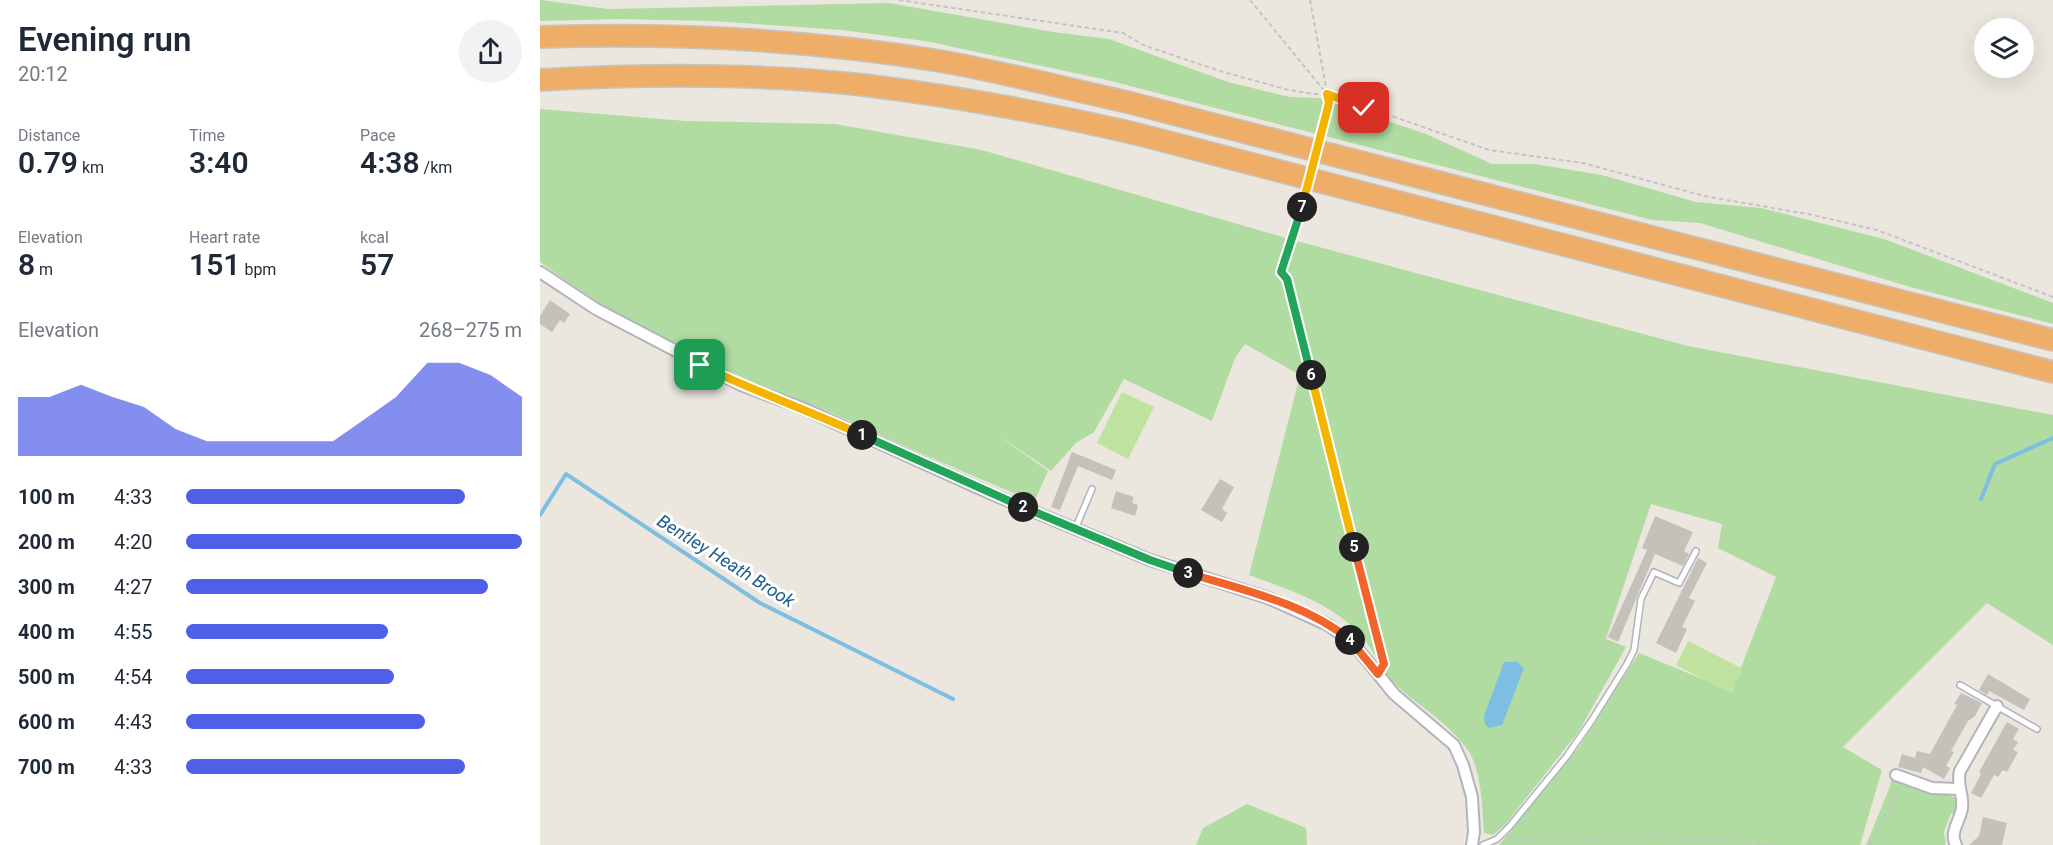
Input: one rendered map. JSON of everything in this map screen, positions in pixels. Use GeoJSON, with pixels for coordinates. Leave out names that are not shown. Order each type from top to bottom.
{"type":"FeatureCollection","features":[{"type":"Feature","properties":{"kind":"highway"},"geometry":{"type":"LineString","coordinates":[[540,37],[669,35],[787,42],[929,60],[1004,74],[1138,105],[2053,340]]}},
{"type":"Feature","properties":{"kind":"highway"},"geometry":{"type":"LineString","coordinates":[[540,80],[659,75],[799,80],[912,91],[1007,106],[1137,134],[2053,372]]}},
{"type":"Feature","properties":{"kind":"street"},"geometry":{"type":"LineString","coordinates":[[540,272],[596,309],[731,380],[802,408],[1150,560],[1268,598],[1311,616],[1353,643],[1394,694],[1454,746],[1463,765],[1472,797],[1474,832],[1472,845]]}},
{"type":"Feature","properties":{"kind":"street"},"geometry":{"type":"LineString","coordinates":[[1956,845],[1954,832],[1962,804],[1957,782],[1960,771],[1997,706]]}},
{"type":"Feature","properties":{"kind":"street"},"geometry":{"type":"LineString","coordinates":[[1896,775],[1932,788],[1958,789]]}},
{"type":"Feature","properties":{"kind":"lane"},"geometry":{"type":"LineString","coordinates":[[1075,529],[1092,489]]}},
{"type":"Feature","properties":{"kind":"lane"},"geometry":{"type":"LineString","coordinates":[[1484,845],[1497,839],[1510,826],[1567,756],[1627,664],[1634,650],[1641,599],[1654,572],[1679,583],[1696,551]]}},
{"type":"Feature","properties":{"kind":"lane"},"geometry":{"type":"LineString","coordinates":[[1960,685],[2037,729]]}},
{"type":"Feature","properties":{"kind":"path"},"geometry":{"type":"LineString","coordinates":[[899,0],[1123,33],[1143,45],[1220,71],[1289,90],[1327,94],[1489,150],[1583,164],[1704,196],[1813,215],[1877,230],[2053,297]]}},
{"type":"Feature","properties":{"kind":"path"},"geometry":{"type":"LineString","coordinates":[[1250,0],[1310,77],[1327,94]]}},
{"type":"Feature","properties":{"kind":"path"},"geometry":{"type":"LineString","coordinates":[[1310,0],[1329,103],[1293,240],[1281,272],[1287,279],[1384,664],[1378,674]]}},
{"type":"Feature","properties":{"kind":"path"},"geometry":{"type":"LineString","coordinates":[[1870,845],[1894,799],[1896,775]]}},
{"type":"Feature","properties":{"kind":"path"},"geometry":{"type":"LineString","coordinates":[[1497,839],[1664,837],[1772,845]]}},
{"type":"Feature","properties":{"kind":"green space"},"geometry":{"type":"Polygon","coordinates":[[[540,0],[608,9],[889,3],[1053,32],[1109,39],[1228,82],[1290,97],[1319,98],[1426,134],[1492,164],[1535,164],[1602,175],[1696,202],[1761,208],[1884,239],[2053,303],[2053,324],[1910,287],[1700,223],[1652,220],[1103,79],[925,41],[842,30],[713,21],[619,19],[540,21],[540,0]]]}},
{"type":"Feature","properties":{"kind":"green space"},"geometry":{"type":"Polygon","coordinates":[[[540,109],[686,121],[835,124],[982,150],[1293,240],[1688,346],[2053,415],[2053,645],[1987,603],[1843,747],[1882,770],[1860,845],[1499,845],[1579,747],[1639,653],[1732,691],[1776,577],[1718,548],[1722,524],[1651,504],[1606,639],[1626,647],[1579,731],[1505,825],[1493,835],[1484,833],[1477,770],[1469,752],[1454,734],[1398,687],[1363,638],[1347,622],[1321,604],[1249,575],[1300,375],[1245,344],[1235,358],[1212,421],[1124,379],[1094,432],[1076,443],[1051,471],[995,433],[1048,471],[1034,502],[813,405],[749,382],[694,357],[589,296],[540,262],[540,109]]]}},
{"type":"Feature","properties":{"kind":"green space"},"geometry":{"type":"Polygon","coordinates":[[[1122,392],[1154,407],[1128,459],[1097,443],[1122,392]]]}},
{"type":"Feature","properties":{"kind":"green space"},"geometry":{"type":"Polygon","coordinates":[[[1688,641],[1743,669],[1730,693],[1676,665],[1688,641]]]}},
{"type":"Feature","properties":{"kind":"green space"},"geometry":{"type":"Polygon","coordinates":[[[1892,778],[1917,788],[1955,797],[1958,806],[1955,815],[1951,813],[1944,832],[1946,845],[1866,845],[1892,778]]]}},
{"type":"Feature","properties":{"kind":"green space"},"geometry":{"type":"Polygon","coordinates":[[[1247,804],[1306,828],[1307,845],[1196,845],[1203,828],[1247,804]]]}},
{"type":"Feature","properties":{"kind":"water"},"geometry":{"type":"Polygon","coordinates":[[[1504,662],[1517,662],[1524,668],[1502,725],[1489,728],[1485,724],[1484,716],[1504,662]]]}},
{"type":"Feature","properties":{"kind":"building"},"geometry":{"type":"Polygon","coordinates":[[[550,300],[570,314],[564,323],[560,320],[552,332],[540,324],[540,316],[550,300]]]}},
{"type":"Feature","properties":{"kind":"building"},"geometry":{"type":"Polygon","coordinates":[[[1072,452],[1116,470],[1112,480],[1078,466],[1060,510],[1051,507],[1072,452]]]}},
{"type":"Feature","properties":{"kind":"building"},"geometry":{"type":"Polygon","coordinates":[[[1220,479],[1234,487],[1222,509],[1227,513],[1222,522],[1201,510],[1220,479]]]}},
{"type":"Feature","properties":{"kind":"building"},"geometry":{"type":"Polygon","coordinates":[[[1116,491],[1134,497],[1132,503],[1138,505],[1135,516],[1111,508],[1116,491]]]}},
{"type":"Feature","properties":{"kind":"building"},"geometry":{"type":"Polygon","coordinates":[[[1655,516],[1693,532],[1684,551],[1689,554],[1683,566],[1655,554],[1618,642],[1608,637],[1647,550],[1642,548],[1655,516]]]}},
{"type":"Feature","properties":{"kind":"building"},"geometry":{"type":"Polygon","coordinates":[[[1698,558],[1707,563],[1689,598],[1695,601],[1682,627],[1687,629],[1676,653],[1656,643],[1698,558]]]}},
{"type":"Feature","properties":{"kind":"building"},"geometry":{"type":"Polygon","coordinates":[[[1988,674],[2030,699],[2024,710],[1989,691],[1987,695],[1979,690],[1988,674]]]}},
{"type":"Feature","properties":{"kind":"building"},"geometry":{"type":"Polygon","coordinates":[[[1961,693],[1982,703],[1975,716],[1968,721],[1951,751],[1954,752],[1946,766],[1950,768],[1944,779],[1923,767],[1921,773],[1898,767],[1902,754],[1915,758],[1917,751],[1930,754],[1957,705],[1954,704],[1961,693]]]}},
{"type":"Feature","properties":{"kind":"building"},"geometry":{"type":"Polygon","coordinates":[[[2007,722],[2019,729],[2013,739],[2018,742],[2013,750],[2018,752],[2007,772],[2003,770],[1998,777],[1994,775],[1981,798],[1971,793],[1981,774],[1979,772],[2007,722]]]}},
{"type":"Feature","properties":{"kind":"building"},"geometry":{"type":"Polygon","coordinates":[[[1983,817],[2007,823],[2002,845],[1969,845],[1979,836],[1983,817]]]}},
{"type":"Feature","properties":{"kind":"waterway"},"geometry":{"type":"LineString","coordinates":[[1981,499],[1995,464],[2053,438]]}},
{"type":"Feature","properties":{"kind":"waterway","name":"Bentley Heath Brook"},"geometry":{"type":"LineString","coordinates":[[540,515],[566,474],[760,603],[953,699]]}},
{"type":"Feature","properties":{"kind":"route"},"geometry":{"type":"LineString","coordinates":[[700,365],[741,385],[802,408],[994,495],[1150,560],[1268,598],[1311,616],[1345,636],[1378,674],[1384,664],[1287,279],[1281,272],[1293,240],[1329,103],[1327,94],[1364,108]]}}]}
